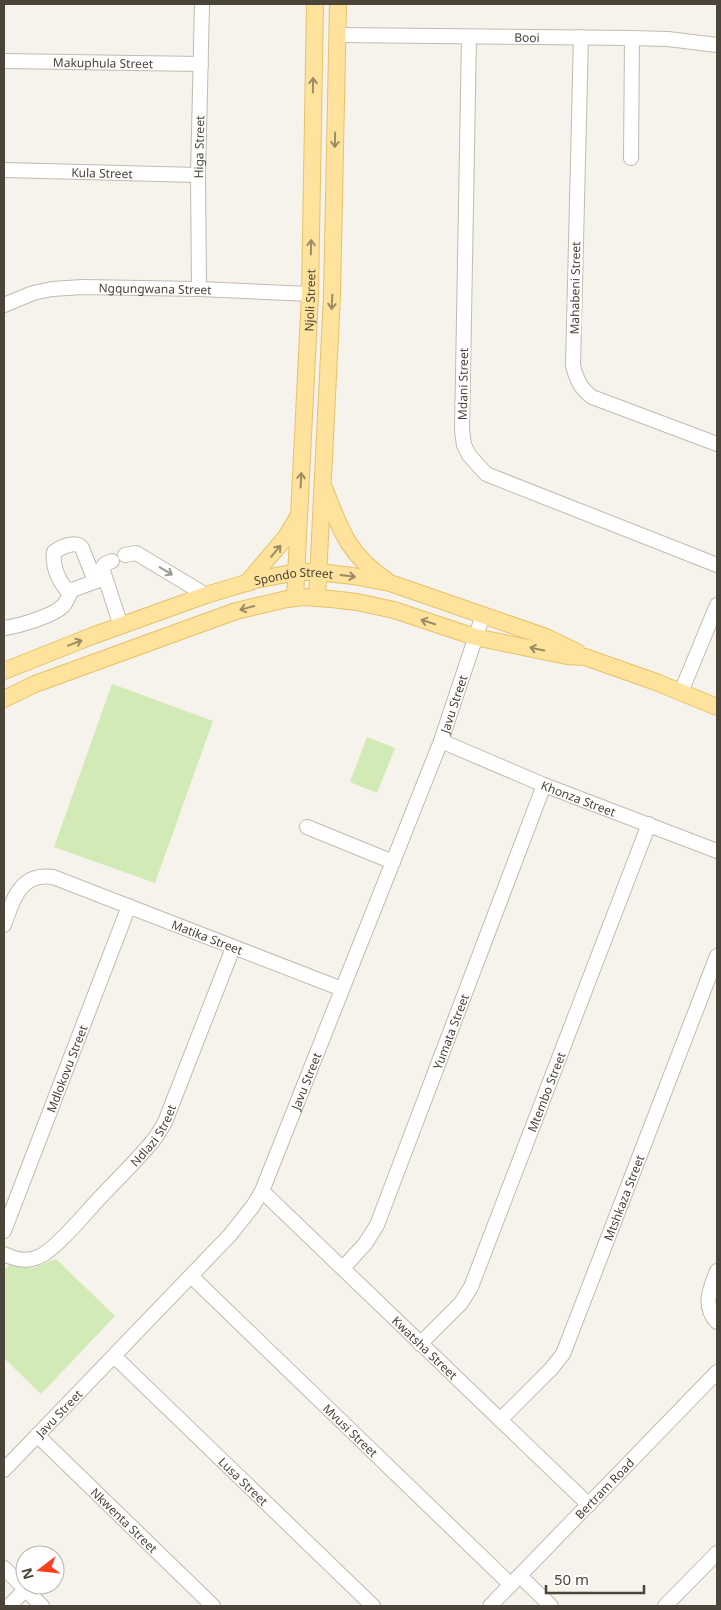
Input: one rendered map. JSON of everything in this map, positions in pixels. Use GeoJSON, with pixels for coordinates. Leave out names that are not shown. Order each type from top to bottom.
{"type":"FeatureCollection","features":[{"type":"Feature","properties":{"kind":"main road","name":"Njoli Street"},"geometry":{"type":"LineString","coordinates":[[295,598],[310,294],[315,4]]}},
{"type":"Feature","properties":{"kind":"main road","name":"Njoli Street"},"geometry":{"type":"LineString","coordinates":[[317,598],[332,295],[338,4]]}},
{"type":"Feature","properties":{"kind":"main road"},"geometry":{"type":"LineString","coordinates":[[323,484],[339,525],[351,548],[369,568],[390,583]]}},
{"type":"Feature","properties":{"kind":"main road"},"geometry":{"type":"LineString","coordinates":[[247,583],[286,537],[299,515]]}},
{"type":"Feature","properties":{"kind":"main road","name":"Spondo Street"},"geometry":{"type":"LineString","coordinates":[[4,671],[206,595],[296,572],[318,572],[390,583],[546,637],[572,648],[585,657],[717,707]]}},
{"type":"Feature","properties":{"kind":"main road","name":"Spondo Street"},"geometry":{"type":"LineString","coordinates":[[4,699],[36,684],[236,611],[295,598],[357,602],[394,610],[475,637],[567,656],[585,657]]}},
{"type":"Feature","properties":{"kind":"street","name":"Higa Street"},"geometry":{"type":"LineString","coordinates":[[199,290],[198,175],[202,4]]}},
{"type":"Feature","properties":{"kind":"street","name":"Booi"},"geometry":{"type":"LineString","coordinates":[[337,35],[632,38],[668,39],[717,45]]}},
{"type":"Feature","properties":{"kind":"street","name":"Mdani Street"},"geometry":{"type":"LineString","coordinates":[[469,37],[462,431],[464,445],[469,455],[486,474],[717,565]]}},
{"type":"Feature","properties":{"kind":"street","name":"Mahabeni Street"},"geometry":{"type":"LineString","coordinates":[[581,38],[573,366],[578,382],[582,390],[592,397],[717,444]]}},
{"type":"Feature","properties":{"kind":"street"},"geometry":{"type":"LineString","coordinates":[[631,158],[632,38]]}},
{"type":"Feature","properties":{"kind":"street","name":"Makuphula Street"},"geometry":{"type":"LineString","coordinates":[[4,61],[200,64]]}},
{"type":"Feature","properties":{"kind":"street","name":"Kula Street"},"geometry":{"type":"LineString","coordinates":[[4,170],[198,175]]}},
{"type":"Feature","properties":{"kind":"street","name":"Ngqungwana Street"},"geometry":{"type":"LineString","coordinates":[[4,305],[33,293],[52,289],[83,287],[310,294]]}},
{"type":"Feature","properties":{"kind":"street"},"geometry":{"type":"LineString","coordinates":[[100,580],[72,590],[66,589],[62,585],[52,560],[54,552],[76,543],[79,544],[100,580],[121,626]]}},
{"type":"Feature","properties":{"kind":"street"},"geometry":{"type":"LineString","coordinates":[[125,555],[136,553],[206,595]]}},
{"type":"Feature","properties":{"kind":"street"},"geometry":{"type":"LineString","coordinates":[[100,580],[103,566],[112,561]]}},
{"type":"Feature","properties":{"kind":"street"},"geometry":{"type":"LineString","coordinates":[[4,628],[33,622],[57,609],[64,605],[72,590]]}},
{"type":"Feature","properties":{"kind":"street"},"geometry":{"type":"LineString","coordinates":[[681,692],[717,605]]}},
{"type":"Feature","properties":{"kind":"street","name":"Javu Street"},"geometry":{"type":"LineString","coordinates":[[4,1470],[230,1236],[262,1191],[441,741],[483,615]]}},
{"type":"Feature","properties":{"kind":"street","name":"Khonza Street"},"geometry":{"type":"LineString","coordinates":[[441,741],[544,785],[717,851]]}},
{"type":"Feature","properties":{"kind":"street","name":"Yumata Street"},"geometry":{"type":"LineString","coordinates":[[343,1268],[365,1244],[377,1225],[544,785]]}},
{"type":"Feature","properties":{"kind":"street","name":"Mtembo Street"},"geometry":{"type":"LineString","coordinates":[[420,1344],[461,1303],[471,1287],[649,824]]}},
{"type":"Feature","properties":{"kind":"street"},"geometry":{"type":"LineString","coordinates":[[307,827],[393,862]]}},
{"type":"Feature","properties":{"kind":"street","name":"Matika Street"},"geometry":{"type":"LineString","coordinates":[[4,924],[16,894],[24,884],[40,876],[46,876],[73,884],[342,989]]}},
{"type":"Feature","properties":{"kind":"street","name":"Mdlokovu Street"},"geometry":{"type":"LineString","coordinates":[[4,1231],[129,906]]}},
{"type":"Feature","properties":{"kind":"street","name":"Ndlazi Street"},"geometry":{"type":"LineString","coordinates":[[4,1254],[28,1259],[38,1257],[47,1251],[75,1224],[156,1137],[165,1122],[233,948]]}},
{"type":"Feature","properties":{"kind":"street","name":"Mtshkaza Street"},"geometry":{"type":"LineString","coordinates":[[500,1420],[551,1369],[563,1354],[717,956]]}},
{"type":"Feature","properties":{"kind":"street","name":"Kwatsha Street"},"geometry":{"type":"LineString","coordinates":[[262,1191],[588,1505]]}},
{"type":"Feature","properties":{"kind":"street"},"geometry":{"type":"LineString","coordinates":[[717,1271],[708,1301],[712,1315],[717,1322]]}},
{"type":"Feature","properties":{"kind":"street","name":"Mvusi Street"},"geometry":{"type":"LineString","coordinates":[[191,1276],[516,1580],[551,1606]]}},
{"type":"Feature","properties":{"kind":"street","name":"Lusa Street"},"geometry":{"type":"LineString","coordinates":[[114,1356],[372,1606]]}},
{"type":"Feature","properties":{"kind":"street","name":"Bertram Road"},"geometry":{"type":"LineString","coordinates":[[490,1606],[717,1372]]}},
{"type":"Feature","properties":{"kind":"street","name":"Nkwenta Street"},"geometry":{"type":"LineString","coordinates":[[38,1435],[213,1606]]}},
{"type":"Feature","properties":{"kind":"street"},"geometry":{"type":"LineString","coordinates":[[665,1606],[717,1553]]}},
{"type":"Feature","properties":{"kind":"street"},"geometry":{"type":"LineString","coordinates":[[4,1568],[15,1580]]}},
{"type":"Feature","properties":{"kind":"street"},"geometry":{"type":"LineString","coordinates":[[9,1606],[20,1595]]}},
{"type":"Feature","properties":{"kind":"street"},"geometry":{"type":"LineString","coordinates":[[30,1595],[42,1606]]}},
{"type":"Feature","properties":{"kind":"green space"},"geometry":{"type":"Polygon","coordinates":[[[112,684],[213,721],[155,883],[54,847],[112,684]]]}},
{"type":"Feature","properties":{"kind":"green space"},"geometry":{"type":"Polygon","coordinates":[[[367,737],[395,748],[377,793],[350,782],[367,737]]]}},
{"type":"Feature","properties":{"kind":"green space"},"geometry":{"type":"Polygon","coordinates":[[[56,1259],[115,1316],[41,1394],[4,1358],[4,1269],[10,1265],[33,1268],[56,1259]]]}}]}
